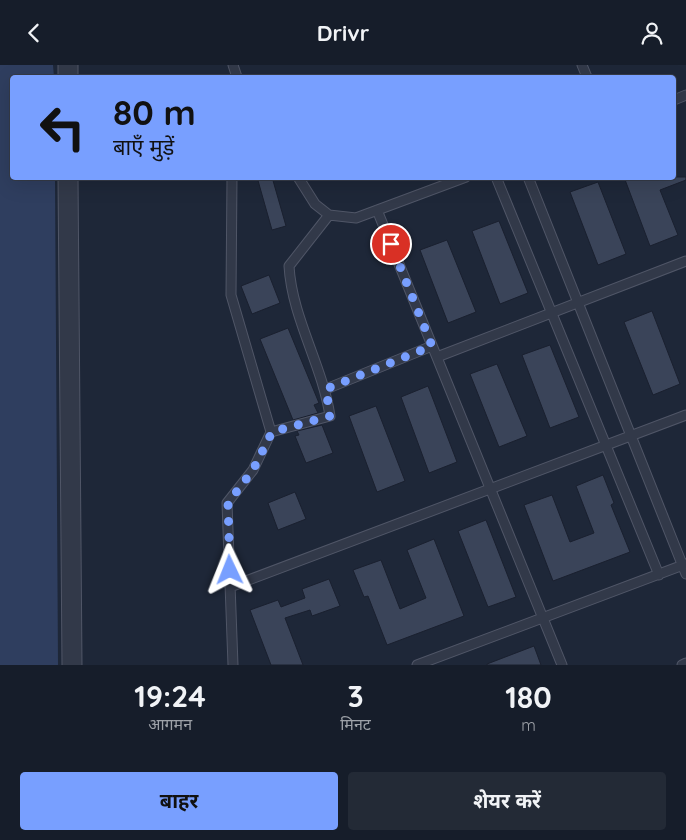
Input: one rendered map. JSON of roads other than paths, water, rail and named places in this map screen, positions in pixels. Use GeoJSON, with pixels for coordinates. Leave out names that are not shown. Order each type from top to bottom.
{"type":"FeatureCollection","features":[{"type":"Feature","properties":{"kind":"street"},"geometry":{"type":"LineString","coordinates":[[68,180],[72,665]]}},
{"type":"Feature","properties":{"kind":"lane"},"geometry":{"type":"LineString","coordinates":[[232,180],[231,295],[272,432],[253,470],[228,503],[233,665]]}},
{"type":"Feature","properties":{"kind":"lane"},"geometry":{"type":"LineString","coordinates":[[300,180],[315,204],[329,215],[356,218],[458,180]]}},
{"type":"Feature","properties":{"kind":"lane"},"geometry":{"type":"LineString","coordinates":[[497,180],[659,575]]}},
{"type":"Feature","properties":{"kind":"lane"},"geometry":{"type":"LineString","coordinates":[[417,665],[659,575],[685,568],[529,180]]}},
{"type":"Feature","properties":{"kind":"lane"},"geometry":{"type":"LineString","coordinates":[[377,209],[562,665]]}},
{"type":"Feature","properties":{"kind":"lane"},"geometry":{"type":"LineString","coordinates":[[272,432],[330,416],[326,389],[291,291],[289,266],[329,215]]}},
{"type":"Feature","properties":{"kind":"lane"},"geometry":{"type":"LineString","coordinates":[[437,357],[686,261]]}},
{"type":"Feature","properties":{"kind":"lane"},"geometry":{"type":"LineString","coordinates":[[326,389],[432,346]]}},
{"type":"Feature","properties":{"kind":"lane"},"geometry":{"type":"LineString","coordinates":[[230,587],[686,415]]}},
{"type":"Feature","properties":{"kind":"lane"},"geometry":{"type":"LineString","coordinates":[[682,665],[686,663]]}},
{"type":"Feature","properties":{"kind":"water"},"geometry":{"type":"Polygon","coordinates":[[[0,65],[53,65],[54,75],[10,75],[10,180],[55,180],[58,665],[0,665],[0,65]]]}}]}
